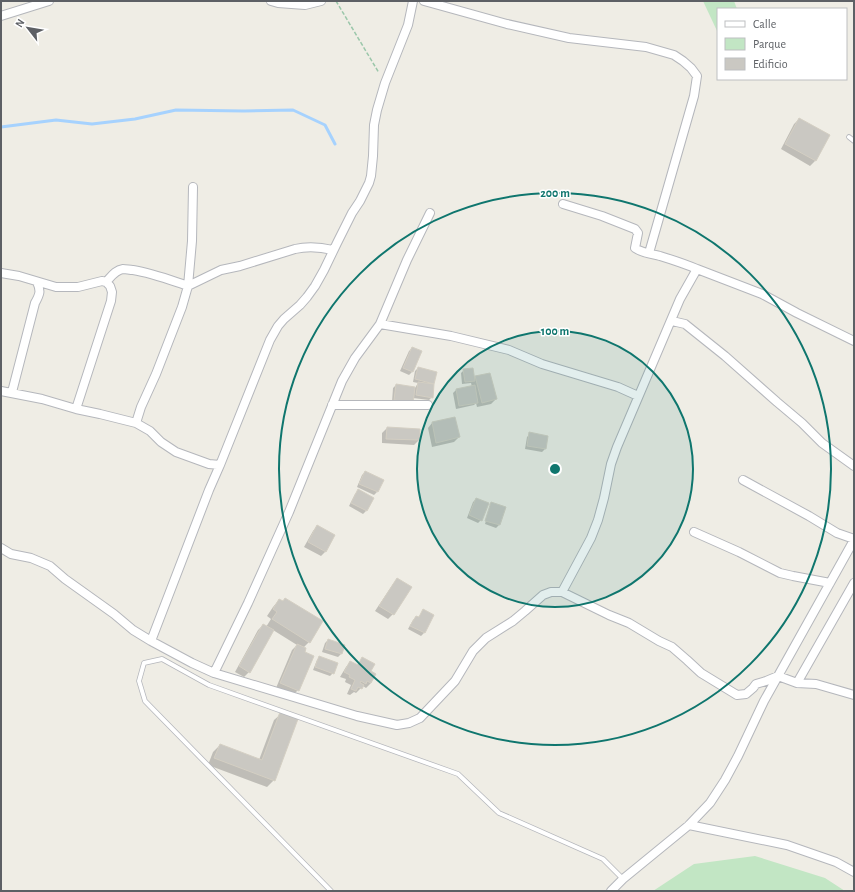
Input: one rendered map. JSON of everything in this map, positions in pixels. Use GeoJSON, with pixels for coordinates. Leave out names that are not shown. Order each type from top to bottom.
{"type":"FeatureCollection","features":[{"type":"Feature","properties":{"kind":"street"},"geometry":{"type":"LineString","coordinates":[[1,16],[49,1]]}},
{"type":"Feature","properties":{"kind":"street"},"geometry":{"type":"LineString","coordinates":[[271,1],[305,5],[321,1]]}},
{"type":"Feature","properties":{"kind":"street"},"geometry":{"type":"LineString","coordinates":[[151,641],[209,490],[274,333],[284,319],[308,296],[315,286],[369,183],[373,156],[374,125],[377,110],[385,83],[408,25],[413,1]]}},
{"type":"Feature","properties":{"kind":"street"},"geometry":{"type":"LineString","coordinates":[[424,1],[507,24],[569,38],[646,47],[674,55],[683,60],[691,68],[696,76],[694,96],[649,253]]}},
{"type":"Feature","properties":{"kind":"street"},"geometry":{"type":"LineString","coordinates":[[136,423],[141,407],[156,374],[182,307],[188,286],[192,241],[193,187]]}},
{"type":"Feature","properties":{"kind":"street"},"geometry":{"type":"LineString","coordinates":[[563,204],[602,216],[635,230],[638,233],[635,248],[642,252],[685,264],[762,294],[854,341]]}},
{"type":"Feature","properties":{"kind":"street"},"geometry":{"type":"LineString","coordinates":[[214,673],[248,603],[289,512],[342,381],[355,358],[380,324],[407,260],[430,213]]}},
{"type":"Feature","properties":{"kind":"street"},"geometry":{"type":"LineString","coordinates":[[106,282],[112,275],[123,269],[152,274],[188,286],[222,270],[294,249],[303,247],[322,247],[334,250]]}},
{"type":"Feature","properties":{"kind":"street"},"geometry":{"type":"LineString","coordinates":[[562,592],[591,538],[604,498],[611,464],[617,447],[680,300],[697,269]]}},
{"type":"Feature","properties":{"kind":"street"},"geometry":{"type":"LineString","coordinates":[[1,273],[19,276],[56,287],[78,287],[102,281],[106,282],[110,286],[112,292],[111,301],[76,409]]}},
{"type":"Feature","properties":{"kind":"street"},"geometry":{"type":"LineString","coordinates":[[12,392],[35,303],[40,291],[37,282]]}},
{"type":"Feature","properties":{"kind":"street"},"geometry":{"type":"LineString","coordinates":[[672,321],[684,324],[725,356],[802,423],[822,443],[854,466]]}},
{"type":"Feature","properties":{"kind":"street"},"geometry":{"type":"LineString","coordinates":[[380,324],[451,336],[509,350],[542,364],[618,388],[638,396]]}},
{"type":"Feature","properties":{"kind":"street"},"geometry":{"type":"LineString","coordinates":[[1,390],[136,423],[150,431],[161,442],[176,452],[209,464],[220,465]]}},
{"type":"Feature","properties":{"kind":"street"},"geometry":{"type":"LineString","coordinates":[[332,405],[428,405]]}},
{"type":"Feature","properties":{"kind":"street"},"geometry":{"type":"LineString","coordinates":[[611,891],[623,879],[689,825],[710,803],[725,780],[764,701],[854,540],[837,533],[743,480]]}},
{"type":"Feature","properties":{"kind":"street"},"geometry":{"type":"LineString","coordinates":[[694,532],[739,552],[780,573],[830,583]]}},
{"type":"Feature","properties":{"kind":"street"},"geometry":{"type":"LineString","coordinates":[[1,548],[11,554],[31,558],[50,566],[133,630],[192,663],[214,673],[357,716],[397,725],[410,723],[420,718],[454,681],[473,651],[486,638],[513,621],[543,595],[551,592],[562,592],[609,616],[629,623],[659,642],[672,647],[701,673],[737,695],[746,694],[756,684],[778,676],[796,683],[816,684],[854,695]]}},
{"type":"Feature","properties":{"kind":"street"},"geometry":{"type":"LineString","coordinates":[[796,683],[854,582]]}},
{"type":"Feature","properties":{"kind":"street"},"geometry":{"type":"LineString","coordinates":[[689,825],[787,845],[836,862],[854,872]]}},
{"type":"Feature","properties":{"kind":"lane"},"geometry":{"type":"LineString","coordinates":[[849,137],[854,141]]}},
{"type":"Feature","properties":{"kind":"lane"},"geometry":{"type":"LineString","coordinates":[[331,891],[146,701],[139,681],[144,664],[162,659],[209,685],[458,774],[499,813],[603,859],[623,879]]}},
{"type":"Feature","properties":{"kind":"path"},"geometry":{"type":"LineString","coordinates":[[336,1],[385,83]]}},
{"type":"Feature","properties":{"kind":"green space"},"geometry":{"type":"Polygon","coordinates":[[[703,1],[734,1],[737,8],[717,8],[717,31],[703,1]]]}},
{"type":"Feature","properties":{"kind":"green space"},"geometry":{"type":"Polygon","coordinates":[[[755,856],[825,878],[845,891],[653,891],[694,864],[755,856]]]}},
{"type":"Feature","properties":{"kind":"building"},"geometry":{"type":"Polygon","coordinates":[[[799,118],[830,135],[816,161],[785,144],[799,118]]]}},
{"type":"Feature","properties":{"kind":"building"},"geometry":{"type":"Polygon","coordinates":[[[412,347],[422,351],[413,372],[403,368],[412,347]]]}},
{"type":"Feature","properties":{"kind":"building"},"geometry":{"type":"Polygon","coordinates":[[[418,367],[437,372],[434,384],[415,379],[418,367]]]}},
{"type":"Feature","properties":{"kind":"building"},"geometry":{"type":"Polygon","coordinates":[[[473,368],[475,381],[465,382],[463,369],[473,368]]]}},
{"type":"Feature","properties":{"kind":"building"},"geometry":{"type":"Polygon","coordinates":[[[490,373],[497,399],[482,403],[475,376],[490,373]]]}},
{"type":"Feature","properties":{"kind":"building"},"geometry":{"type":"Polygon","coordinates":[[[418,382],[434,384],[433,398],[416,395],[418,382]]]}},
{"type":"Feature","properties":{"kind":"building"},"geometry":{"type":"Polygon","coordinates":[[[396,384],[415,387],[413,404],[401,403],[402,401],[394,400],[396,384]]]}},
{"type":"Feature","properties":{"kind":"building"},"geometry":{"type":"Polygon","coordinates":[[[475,385],[478,403],[459,406],[456,389],[475,385]]]}},
{"type":"Feature","properties":{"kind":"building"},"geometry":{"type":"Polygon","coordinates":[[[455,417],[460,437],[436,443],[432,422],[455,417]]]}},
{"type":"Feature","properties":{"kind":"building"},"geometry":{"type":"Polygon","coordinates":[[[387,427],[420,429],[420,440],[386,439],[387,427]]]}},
{"type":"Feature","properties":{"kind":"building"},"geometry":{"type":"Polygon","coordinates":[[[529,432],[548,436],[546,449],[527,446],[529,432]]]}},
{"type":"Feature","properties":{"kind":"building"},"geometry":{"type":"Polygon","coordinates":[[[365,471],[384,480],[378,492],[359,484],[365,471]]]}},
{"type":"Feature","properties":{"kind":"building"},"geometry":{"type":"Polygon","coordinates":[[[358,489],[374,498],[367,511],[351,503],[358,489]]]}},
{"type":"Feature","properties":{"kind":"building"},"geometry":{"type":"Polygon","coordinates":[[[476,498],[489,503],[482,521],[469,515],[476,498]]]}},
{"type":"Feature","properties":{"kind":"building"},"geometry":{"type":"Polygon","coordinates":[[[491,502],[506,507],[500,525],[485,521],[491,502]]]}},
{"type":"Feature","properties":{"kind":"building"},"geometry":{"type":"Polygon","coordinates":[[[317,525],[335,535],[326,552],[308,542],[317,525]]]}},
{"type":"Feature","properties":{"kind":"building"},"geometry":{"type":"Polygon","coordinates":[[[397,578],[412,587],[394,615],[379,606],[397,578]]]}},
{"type":"Feature","properties":{"kind":"building"},"geometry":{"type":"Polygon","coordinates":[[[285,598],[323,621],[310,643],[272,619],[277,612],[273,609],[279,599],[283,601],[285,598]]]}},
{"type":"Feature","properties":{"kind":"building"},"geometry":{"type":"Polygon","coordinates":[[[423,609],[434,615],[425,633],[410,626],[416,616],[419,617],[423,609]]]}},
{"type":"Feature","properties":{"kind":"building"},"geometry":{"type":"Polygon","coordinates":[[[263,624],[274,630],[250,673],[239,666],[263,624]]]}},
{"type":"Feature","properties":{"kind":"building"},"geometry":{"type":"Polygon","coordinates":[[[328,639],[345,645],[342,654],[325,649],[328,639]]]}},
{"type":"Feature","properties":{"kind":"building"},"geometry":{"type":"Polygon","coordinates":[[[297,644],[306,648],[305,652],[314,656],[299,691],[280,683],[297,644]]]}},
{"type":"Feature","properties":{"kind":"building"},"geometry":{"type":"Polygon","coordinates":[[[319,656],[338,663],[334,674],[315,667],[319,656]]]}},
{"type":"Feature","properties":{"kind":"building"},"geometry":{"type":"Polygon","coordinates":[[[362,657],[375,664],[371,671],[376,674],[371,683],[367,681],[366,684],[361,681],[360,683],[364,685],[362,689],[358,687],[356,691],[351,689],[355,680],[344,672],[350,661],[358,665],[362,657]]]}},
{"type":"Feature","properties":{"kind":"building"},"geometry":{"type":"Polygon","coordinates":[[[280,712],[298,719],[275,781],[214,758],[220,744],[262,760],[280,712]]]}},
{"type":"Feature","properties":{"kind":"waterway"},"geometry":{"type":"LineString","coordinates":[[1,127],[56,120],[92,124],[135,119],[176,110],[293,110],[325,125],[335,144]]}}]}
